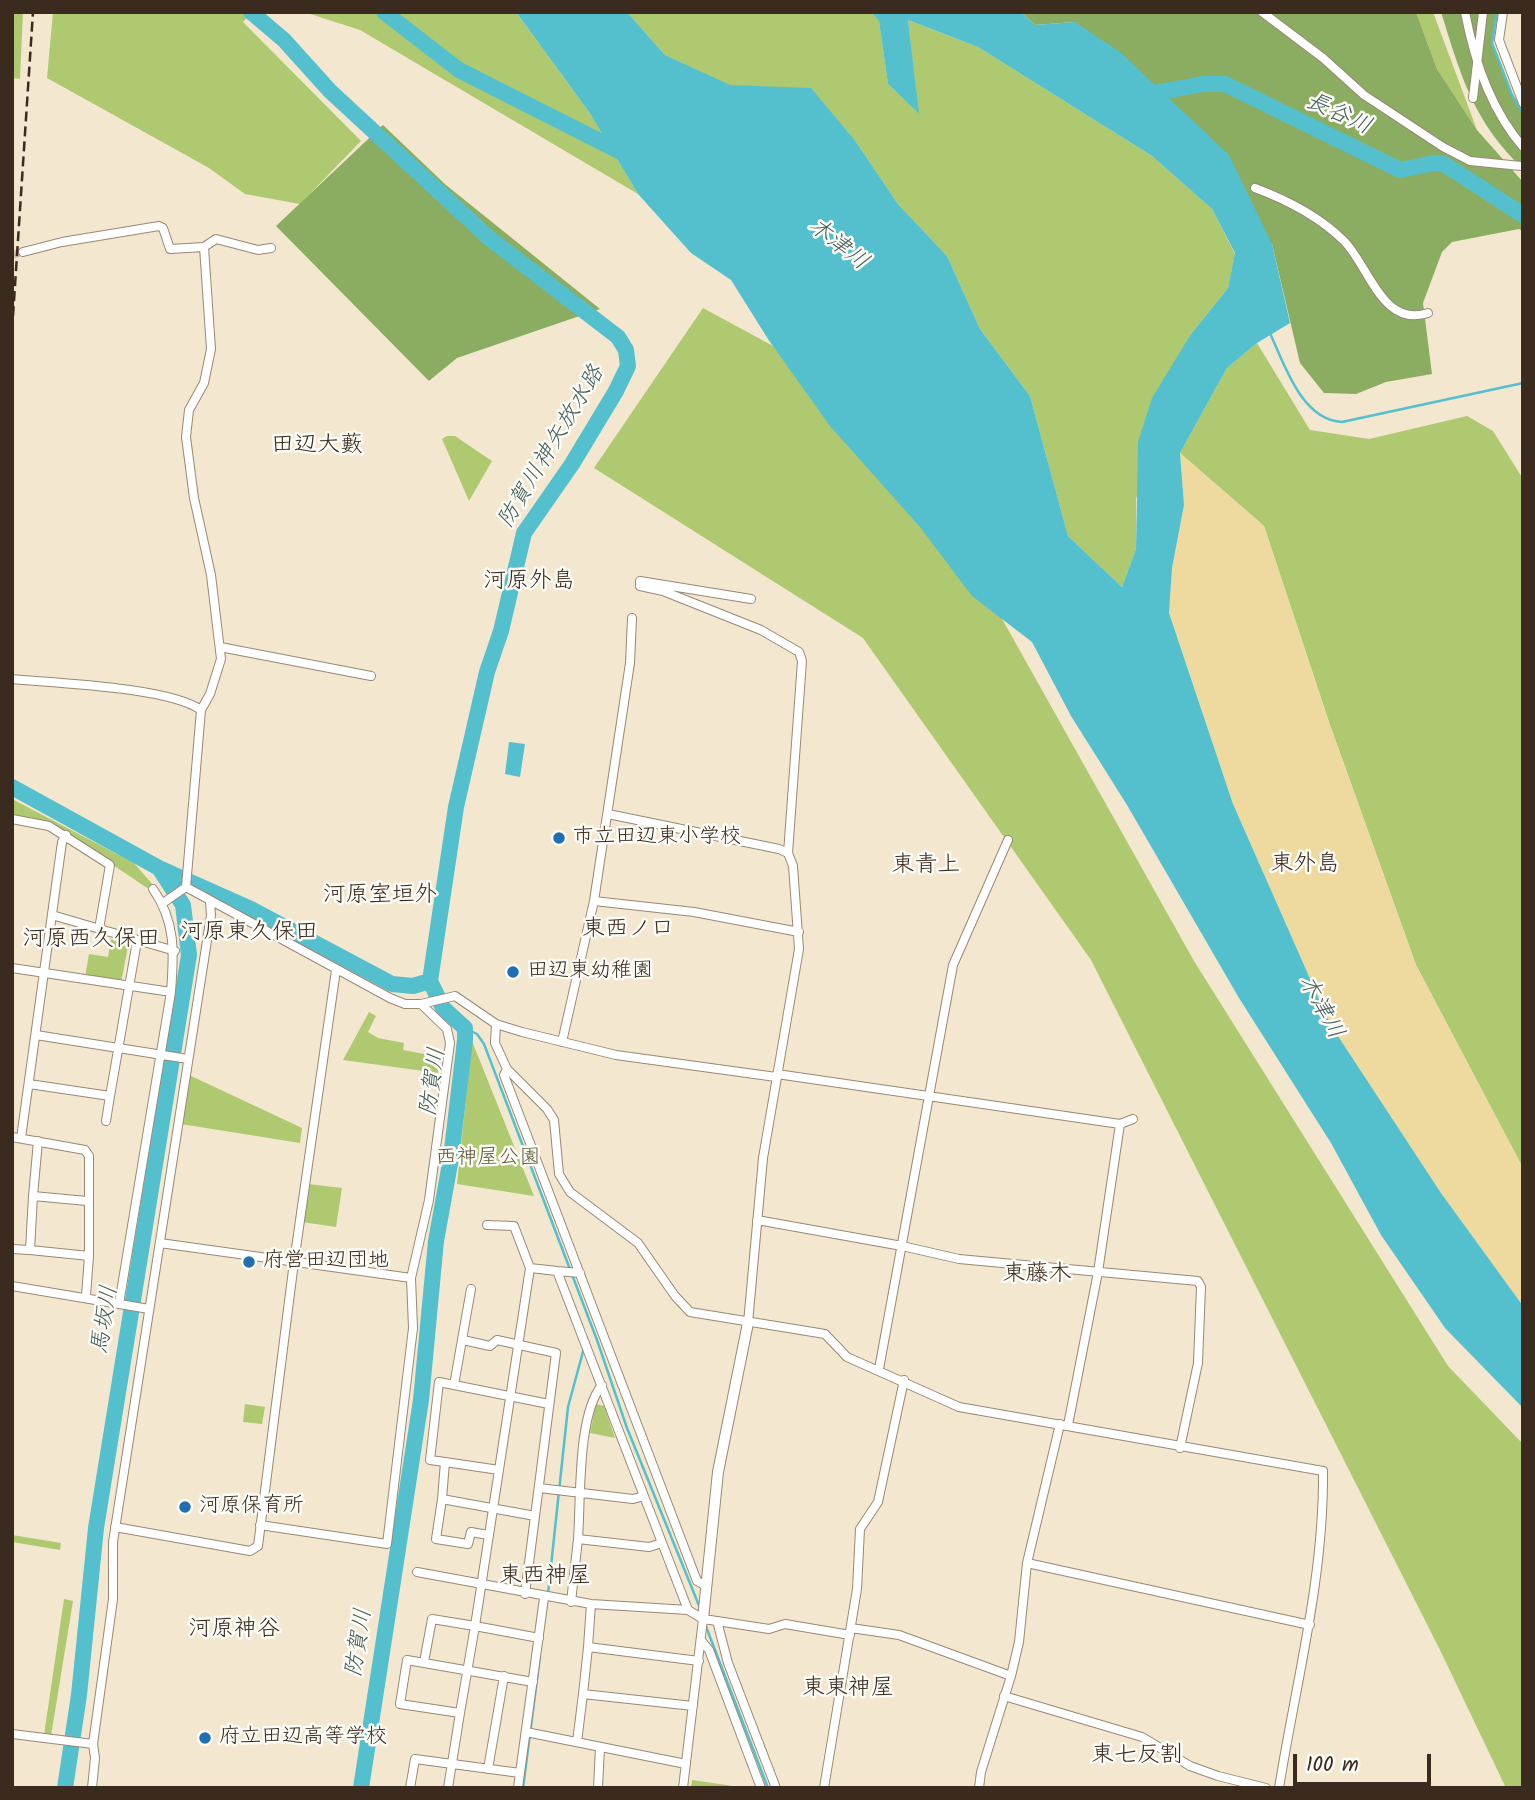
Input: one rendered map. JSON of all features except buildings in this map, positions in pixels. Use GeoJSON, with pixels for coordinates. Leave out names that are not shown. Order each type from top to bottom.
{"type":"FeatureCollection","features":[{"type":"Feature","properties":{"kind":"street"},"geometry":{"type":"LineString","coordinates":[[1262,12],[1323,58],[1364,95],[1443,147],[1470,161],[1521,166]]}},
{"type":"Feature","properties":{"kind":"street"},"geometry":{"type":"LineString","coordinates":[[1465,12],[1476,60],[1508,128],[1523,147]]}},
{"type":"Feature","properties":{"kind":"street"},"geometry":{"type":"LineString","coordinates":[[1473,98],[1483,12]]}},
{"type":"Feature","properties":{"kind":"street"},"geometry":{"type":"LineString","coordinates":[[1503,12],[1499,40],[1523,103]]}},
{"type":"Feature","properties":{"kind":"street"},"geometry":{"type":"LineString","coordinates":[[1255,188],[1292,204],[1345,242],[1394,310],[1415,317],[1428,313]]}},
{"type":"Feature","properties":{"kind":"street"},"geometry":{"type":"LineString","coordinates":[[23,252],[62,242],[159,226],[163,228],[166,247],[170,249],[204,247],[216,239],[258,250],[271,248]]}},
{"type":"Feature","properties":{"kind":"street"},"geometry":{"type":"LineString","coordinates":[[166,901],[184,886],[201,710],[216,677],[220,647],[211,575],[194,498],[186,437],[189,410],[204,383],[211,349],[204,247]]}},
{"type":"Feature","properties":{"kind":"street"},"geometry":{"type":"LineString","coordinates":[[683,1788],[718,1472],[748,1323],[757,1220],[776,1075],[799,949],[793,866],[788,853],[802,661],[799,652],[761,630],[663,591],[640,586],[640,581],[751,599]]}},
{"type":"Feature","properties":{"kind":"street"},"geometry":{"type":"LineString","coordinates":[[562,1042],[594,901],[630,663],[632,618]]}},
{"type":"Feature","properties":{"kind":"street"},"geometry":{"type":"LineString","coordinates":[[220,647],[371,676]]}},
{"type":"Feature","properties":{"kind":"street"},"geometry":{"type":"LineString","coordinates":[[12,679],[131,691],[193,704],[201,710]]}},
{"type":"Feature","properties":{"kind":"street"},"geometry":{"type":"LineString","coordinates":[[608,814],[715,834],[788,853]]}},
{"type":"Feature","properties":{"kind":"street"},"geometry":{"type":"LineString","coordinates":[[12,819],[49,825],[110,865],[99,929]]}},
{"type":"Feature","properties":{"kind":"street"},"geometry":{"type":"LineString","coordinates":[[66,835],[62,842],[29,1084],[17,1138],[85,1150],[89,1156],[89,1256],[86,1296]]}},
{"type":"Feature","properties":{"kind":"street"},"geometry":{"type":"LineString","coordinates":[[880,1369],[953,965],[1008,840]]}},
{"type":"Feature","properties":{"kind":"street"},"geometry":{"type":"LineString","coordinates":[[184,886],[198,891],[210,902],[336,970],[405,1004],[450,997],[463,1000],[496,1024],[616,1055],[929,1095],[1120,1124],[1133,1119]]}},
{"type":"Feature","properties":{"kind":"street"},"geometry":{"type":"LineString","coordinates":[[122,1304],[164,1055],[175,951],[166,901],[153,889]]}},
{"type":"Feature","properties":{"kind":"street"},"geometry":{"type":"LineString","coordinates":[[594,901],[694,912],[799,932]]}},
{"type":"Feature","properties":{"kind":"street"},"geometry":{"type":"LineString","coordinates":[[92,1788],[96,1758],[93,1744],[113,1599],[115,1527],[147,1309],[160,1242],[185,1058],[211,915],[210,902]]}},
{"type":"Feature","properties":{"kind":"street"},"geometry":{"type":"LineString","coordinates":[[52,915],[175,951]]}},
{"type":"Feature","properties":{"kind":"street"},"geometry":{"type":"LineString","coordinates":[[106,1121],[136,941]]}},
{"type":"Feature","properties":{"kind":"street"},"geometry":{"type":"LineString","coordinates":[[12,968],[171,992]]}},
{"type":"Feature","properties":{"kind":"street"},"geometry":{"type":"LineString","coordinates":[[115,1527],[250,1551],[258,1546],[294,1262],[336,970]]}},
{"type":"Feature","properties":{"kind":"street"},"geometry":{"type":"LineString","coordinates":[[260,1525],[387,1544],[413,1328],[411,1278],[429,1200],[450,1043],[447,1029],[425,1003]]}},
{"type":"Feature","properties":{"kind":"street"},"geometry":{"type":"LineString","coordinates":[[496,1024],[495,1042],[507,1069],[547,1109],[554,1121],[559,1174],[570,1192],[638,1243],[675,1296],[690,1312],[825,1334],[847,1357],[880,1369],[959,1407],[1323,1472],[1323,1528],[1310,1625],[1279,1788]]}},
{"type":"Feature","properties":{"kind":"street"},"geometry":{"type":"LineString","coordinates":[[36,1035],[185,1058]]}},
{"type":"Feature","properties":{"kind":"street"},"geometry":{"type":"LineString","coordinates":[[507,1069],[504,1075],[697,1581],[706,1586]]}},
{"type":"Feature","properties":{"kind":"street"},"geometry":{"type":"LineString","coordinates":[[29,1084],[110,1096]]}},
{"type":"Feature","properties":{"kind":"street"},"geometry":{"type":"LineString","coordinates":[[979,1788],[1012,1676],[1027,1563],[1064,1425],[1098,1272],[1120,1124]]}},
{"type":"Feature","properties":{"kind":"street"},"geometry":{"type":"LineString","coordinates":[[30,1250],[38,1141]]}},
{"type":"Feature","properties":{"kind":"street"},"geometry":{"type":"LineString","coordinates":[[33,1196],[87,1201]]}},
{"type":"Feature","properties":{"kind":"street"},"geometry":{"type":"LineString","coordinates":[[757,1220],[959,1259],[1198,1281],[1201,1287],[1198,1363],[1180,1448]]}},
{"type":"Feature","properties":{"kind":"street"},"geometry":{"type":"LineString","coordinates":[[448,1788],[512,1396],[520,1345],[518,1338],[530,1268],[514,1226],[488,1225]]}},
{"type":"Feature","properties":{"kind":"street"},"geometry":{"type":"LineString","coordinates":[[160,1242],[411,1278]]}},
{"type":"Feature","properties":{"kind":"street"},"geometry":{"type":"LineString","coordinates":[[12,1249],[89,1256]]}},
{"type":"Feature","properties":{"kind":"street"},"geometry":{"type":"LineString","coordinates":[[530,1268],[580,1273]]}},
{"type":"Feature","properties":{"kind":"street"},"geometry":{"type":"LineString","coordinates":[[557,1271],[688,1611]]}},
{"type":"Feature","properties":{"kind":"street"},"geometry":{"type":"LineString","coordinates":[[12,1286],[86,1296],[147,1309]]}},
{"type":"Feature","properties":{"kind":"street"},"geometry":{"type":"LineString","coordinates":[[454,1385],[471,1289]]}},
{"type":"Feature","properties":{"kind":"street"},"geometry":{"type":"LineString","coordinates":[[463,1340],[490,1346],[497,1340],[556,1353],[525,1594]]}},
{"type":"Feature","properties":{"kind":"street"},"geometry":{"type":"LineString","coordinates":[[824,1788],[858,1589],[860,1530],[878,1502],[904,1380]]}},
{"type":"Feature","properties":{"kind":"street"},"geometry":{"type":"LineString","coordinates":[[499,1470],[430,1460],[439,1381],[549,1404]]}},
{"type":"Feature","properties":{"kind":"street"},"geometry":{"type":"LineString","coordinates":[[571,1602],[586,1430],[596,1393],[602,1385]]}},
{"type":"Feature","properties":{"kind":"street"},"geometry":{"type":"LineString","coordinates":[[445,1462],[436,1539],[468,1544],[471,1532],[488,1535]]}},
{"type":"Feature","properties":{"kind":"street"},"geometry":{"type":"LineString","coordinates":[[539,1488],[634,1499],[644,1496]]}},
{"type":"Feature","properties":{"kind":"street"},"geometry":{"type":"LineString","coordinates":[[442,1499],[535,1516]]}},
{"type":"Feature","properties":{"kind":"street"},"geometry":{"type":"LineString","coordinates":[[578,1539],[649,1547],[662,1543]]}},
{"type":"Feature","properties":{"kind":"street"},"geometry":{"type":"LineString","coordinates":[[1027,1563],[1310,1625]]}},
{"type":"Feature","properties":{"kind":"street"},"geometry":{"type":"LineString","coordinates":[[417,1572],[571,1602],[688,1611],[703,1619],[769,1629],[785,1624],[899,1635],[1012,1676]]}},
{"type":"Feature","properties":{"kind":"street"},"geometry":{"type":"LineString","coordinates":[[518,1788],[547,1598]]}},
{"type":"Feature","properties":{"kind":"street"},"geometry":{"type":"LineString","coordinates":[[577,1742],[591,1604]]}},
{"type":"Feature","properties":{"kind":"street"},"geometry":{"type":"LineString","coordinates":[[424,1662],[432,1619],[539,1638]]}},
{"type":"Feature","properties":{"kind":"street"},"geometry":{"type":"LineString","coordinates":[[717,1621],[728,1663],[776,1788]]}},
{"type":"Feature","properties":{"kind":"street"},"geometry":{"type":"LineString","coordinates":[[701,1640],[709,1650],[761,1788]]}},
{"type":"Feature","properties":{"kind":"street"},"geometry":{"type":"LineString","coordinates":[[587,1647],[699,1661]]}},
{"type":"Feature","properties":{"kind":"street"},"geometry":{"type":"LineString","coordinates":[[460,1713],[400,1703],[407,1660],[468,1668],[533,1682]]}},
{"type":"Feature","properties":{"kind":"street"},"geometry":{"type":"LineString","coordinates":[[488,1769],[504,1676]]}},
{"type":"Feature","properties":{"kind":"street"},"geometry":{"type":"LineString","coordinates":[[583,1694],[693,1706]]}},
{"type":"Feature","properties":{"kind":"street"},"geometry":{"type":"LineString","coordinates":[[1004,1696],[1142,1737],[1190,1766],[1266,1788]]}},
{"type":"Feature","properties":{"kind":"street"},"geometry":{"type":"LineString","coordinates":[[526,1732],[686,1764]]}},
{"type":"Feature","properties":{"kind":"street"},"geometry":{"type":"LineString","coordinates":[[12,1734],[93,1744]]}},
{"type":"Feature","properties":{"kind":"street"},"geometry":{"type":"LineString","coordinates":[[598,1788],[600,1747]]}},
{"type":"Feature","properties":{"kind":"street"},"geometry":{"type":"LineString","coordinates":[[410,1788],[415,1759],[520,1773]]}},
{"type":"Feature","properties":{"kind":"green space"},"geometry":{"type":"Polygon","coordinates":[[[12,12],[23,12],[20,79],[12,78],[12,12]]]}},
{"type":"Feature","properties":{"kind":"green space"},"geometry":{"type":"Polygon","coordinates":[[[53,12],[252,12],[243,22],[361,141],[300,204],[245,194],[209,168],[47,78],[53,12]]]}},
{"type":"Feature","properties":{"kind":"green space"},"geometry":{"type":"Polygon","coordinates":[[[304,12],[516,12],[589,112],[638,194],[360,30],[304,12]]]}},
{"type":"Feature","properties":{"kind":"green space"},"geometry":{"type":"Polygon","coordinates":[[[627,12],[871,12],[879,20],[888,84],[918,113],[908,20],[978,47],[1152,156],[1212,209],[1235,254],[1228,288],[1191,334],[1136,499],[1136,549],[1122,587],[1068,536],[1030,396],[980,329],[947,256],[898,204],[854,139],[811,89],[730,86],[665,55],[627,12]]]}},
{"type":"Feature","properties":{"kind":"green space"},"geometry":{"type":"Polygon","coordinates":[[[1021,12],[1416,12],[1437,69],[1477,130],[1523,182],[1523,231],[1519,229],[1452,242],[1442,252],[1423,303],[1432,374],[1386,382],[1356,394],[1324,393],[1300,363],[1272,244],[1075,22],[1035,25],[1021,12]]]}},
{"type":"Feature","properties":{"kind":"green space"},"geometry":{"type":"Polygon","coordinates":[[[1416,12],[1433,12],[1477,130],[1437,69],[1416,12]]]}},
{"type":"Feature","properties":{"kind":"green space"},"geometry":{"type":"Polygon","coordinates":[[[1441,12],[1497,12],[1492,43],[1512,95],[1523,113],[1523,169],[1480,115],[1455,57],[1441,12]]]}},
{"type":"Feature","properties":{"kind":"green space"},"geometry":{"type":"Polygon","coordinates":[[[383,125],[446,185],[600,309],[457,358],[429,381],[276,226],[383,125]]]}},
{"type":"Feature","properties":{"kind":"green space"},"geometry":{"type":"Polygon","coordinates":[[[703,308],[882,405],[1194,961],[1448,1366],[1523,1444],[1523,1788],[1506,1788],[1440,1650],[1091,960],[863,638],[594,468],[703,308]]]}},
{"type":"Feature","properties":{"kind":"green space"},"geometry":{"type":"Polygon","coordinates":[[[1257,343],[1310,430],[1369,439],[1467,416],[1493,431],[1523,479],[1523,1168],[1416,965],[1329,722],[1264,526],[1180,453],[1227,368],[1257,343]]]}},
{"type":"Feature","properties":{"kind":"green space"},"geometry":{"type":"Polygon","coordinates":[[[455,436],[492,461],[469,501],[442,439],[455,436]]]}},
{"type":"Feature","properties":{"kind":"green space"},"geometry":{"type":"Polygon","coordinates":[[[12,799],[134,863],[154,886],[147,888],[51,823],[12,816],[12,799]]]}},
{"type":"Feature","properties":{"kind":"green space"},"geometry":{"type":"Polygon","coordinates":[[[111,939],[128,946],[121,983],[85,977],[89,954],[108,957],[111,939]]]}},
{"type":"Feature","properties":{"kind":"green space"},"geometry":{"type":"Polygon","coordinates":[[[369,1012],[376,1016],[368,1032],[378,1038],[404,1043],[403,1050],[440,1057],[438,1073],[343,1060],[369,1012]]]}},
{"type":"Feature","properties":{"kind":"green space","name":"西神屋公園"},"geometry":{"type":"Polygon","coordinates":[[[472,1041],[534,1196],[457,1184],[472,1041]]]}},
{"type":"Feature","properties":{"kind":"green space"},"geometry":{"type":"Polygon","coordinates":[[[189,1075],[302,1128],[300,1143],[181,1124],[189,1075]]]}},
{"type":"Feature","properties":{"kind":"green space"},"geometry":{"type":"Polygon","coordinates":[[[308,1184],[342,1188],[336,1227],[302,1222],[308,1184]]]}},
{"type":"Feature","properties":{"kind":"green space"},"geometry":{"type":"Polygon","coordinates":[[[245,1404],[265,1407],[262,1424],[243,1422],[245,1404]]]}},
{"type":"Feature","properties":{"kind":"green space"},"geometry":{"type":"Polygon","coordinates":[[[596,1404],[604,1406],[615,1438],[590,1433],[596,1404]]]}},
{"type":"Feature","properties":{"kind":"green space"},"geometry":{"type":"Polygon","coordinates":[[[12,1535],[61,1543],[60,1550],[12,1542],[12,1535]]]}},
{"type":"Feature","properties":{"kind":"green space"},"geometry":{"type":"Polygon","coordinates":[[[64,1599],[73,1601],[51,1736],[44,1735],[64,1599]]]}},
{"type":"Feature","properties":{"kind":"green space"},"geometry":{"type":"Polygon","coordinates":[[[692,1780],[747,1788],[691,1788],[692,1780]]]}},
{"type":"Feature","properties":{"kind":"sand"},"geometry":{"type":"Polygon","coordinates":[[[1180,453],[1264,526],[1329,722],[1416,965],[1523,1168],[1523,1306],[1441,1193],[1330,1024],[1233,804],[1169,613],[1172,568],[1184,505],[1180,453]]]}},
{"type":"Feature","properties":{"kind":"water"},"geometry":{"type":"Polygon","coordinates":[[[516,12],[627,12],[665,55],[730,85],[811,88],[854,139],[898,204],[947,256],[980,329],[1030,396],[1068,536],[1122,587],[1136,549],[1138,442],[1152,398],[1191,334],[1228,288],[1235,253],[1212,209],[1152,156],[978,47],[908,20],[919,114],[888,84],[879,21],[871,12],[1021,12],[1035,25],[1075,22],[1120,52],[1229,155],[1272,244],[1290,323],[1257,343],[1227,368],[1180,453],[1184,505],[1172,568],[1169,613],[1233,804],[1330,1024],[1441,1193],[1523,1306],[1523,1408],[1445,1328],[1381,1235],[1331,1143],[1239,998],[1127,805],[1071,716],[1032,642],[972,596],[920,527],[830,426],[768,339],[731,280],[691,253],[638,194],[589,112],[516,12]]]}},
{"type":"Feature","properties":{"kind":"water"},"geometry":{"type":"Polygon","coordinates":[[[509,742],[525,744],[520,777],[505,774],[509,742]]]}},
{"type":"Feature","properties":{"kind":"waterway","name":"防賀川神矢放水路"},"geometry":{"type":"LineString","coordinates":[[251,12],[284,40],[330,91],[489,238],[618,337],[626,350],[628,366],[616,391],[572,464],[524,533],[501,631],[487,672],[456,807],[430,981]]}},
{"type":"Feature","properties":{"kind":"waterway","name":"木津川"},"geometry":{"type":"LineString","coordinates":[[384,12],[459,70],[629,156]]}},
{"type":"Feature","properties":{"kind":"waterway"},"geometry":{"type":"LineString","coordinates":[[1497,12],[1492,43],[1512,95],[1523,113]]}},
{"type":"Feature","properties":{"kind":"waterway","name":"長谷川"},"geometry":{"type":"LineString","coordinates":[[1143,95],[1203,84],[1225,84],[1400,170],[1434,163],[1444,164],[1523,215]]}},
{"type":"Feature","properties":{"kind":"waterway"},"geometry":{"type":"LineString","coordinates":[[1269,331],[1288,373],[1305,401],[1328,419],[1342,422],[1523,383]]}},
{"type":"Feature","properties":{"kind":"waterway","name":"防賀川"},"geometry":{"type":"LineString","coordinates":[[12,787],[159,868],[251,909],[392,984],[413,986],[430,981]]}},
{"type":"Feature","properties":{"kind":"waterway","name":"馬坂川"},"geometry":{"type":"LineString","coordinates":[[65,1788],[79,1695],[96,1528],[189,955],[183,905],[159,868]]}},
{"type":"Feature","properties":{"kind":"waterway","name":"防賀川"},"geometry":{"type":"LineString","coordinates":[[361,1788],[421,1400],[436,1241],[451,1158],[465,1040],[465,1028],[443,1008],[430,981]]}},
{"type":"Feature","properties":{"kind":"waterway"},"geometry":{"type":"LineString","coordinates":[[465,1028],[477,1034],[484,1044],[597,1340],[627,1428],[700,1608]]}},
{"type":"Feature","properties":{"kind":"waterway"},"geometry":{"type":"LineString","coordinates":[[548,1594],[568,1407],[584,1348]]}},
{"type":"Feature","properties":{"kind":"waterway"},"geometry":{"type":"LineString","coordinates":[[705,1624],[768,1788]]}},
{"type":"Feature","properties":{"kind":"waterway"},"geometry":{"type":"LineString","coordinates":[[523,1788],[540,1656]]}},
{"type":"Feature","properties":{"kind":"tunnel"},"geometry":{"type":"LineString","coordinates":[[12,255],[23,252]]}},
{"type":"Feature","properties":{"kind":"railway"},"geometry":{"type":"LineString","coordinates":[[12,331],[33,12]]}},
{"type":"Feature","properties":{"kind":"place","name":"市立田辺東小学校"},"geometry":{"type":"Point","coordinates":[559,838]}},
{"type":"Feature","properties":{"kind":"place","name":"田辺東幼稚園"},"geometry":{"type":"Point","coordinates":[513,972]}},
{"type":"Feature","properties":{"kind":"place","name":"府営田辺団地"},"geometry":{"type":"Point","coordinates":[249,1262]}},
{"type":"Feature","properties":{"kind":"place","name":"河原保育所"},"geometry":{"type":"Point","coordinates":[185,1507]}},
{"type":"Feature","properties":{"kind":"place","name":"府立田辺高等学校"},"geometry":{"type":"Point","coordinates":[205,1738]}},
{"type":"Feature","properties":{"kind":"district","name":"田辺大藪"},"geometry":{"type":"Point","coordinates":[317,447]}},
{"type":"Feature","properties":{"kind":"district","name":"河原外島"},"geometry":{"type":"Point","coordinates":[529,583]}},
{"type":"Feature","properties":{"kind":"district","name":"東外島"},"geometry":{"type":"Point","coordinates":[1305,866]}},
{"type":"Feature","properties":{"kind":"district","name":"東青上"},"geometry":{"type":"Point","coordinates":[926,867]}},
{"type":"Feature","properties":{"kind":"district","name":"河原室垣外"},"geometry":{"type":"Point","coordinates":[380,897]}},
{"type":"Feature","properties":{"kind":"district","name":"東西ノ口"},"geometry":{"type":"Point","coordinates":[628,931]}},
{"type":"Feature","properties":{"kind":"district","name":"河原東久保田"},"geometry":{"type":"Point","coordinates":[249,934]}},
{"type":"Feature","properties":{"kind":"district","name":"河原西久保田"},"geometry":{"type":"Point","coordinates":[91,941]}},
{"type":"Feature","properties":{"kind":"district","name":"東藤木"},"geometry":{"type":"Point","coordinates":[1037,1276]}},
{"type":"Feature","properties":{"kind":"district","name":"東西神屋"},"geometry":{"type":"Point","coordinates":[545,1578]}},
{"type":"Feature","properties":{"kind":"district","name":"河原神谷"},"geometry":{"type":"Point","coordinates":[234,1631]}},
{"type":"Feature","properties":{"kind":"district","name":"東東神屋"},"geometry":{"type":"Point","coordinates":[848,1690]}},
{"type":"Feature","properties":{"kind":"district","name":"東七反割"},"geometry":{"type":"Point","coordinates":[1137,1757]}}]}
